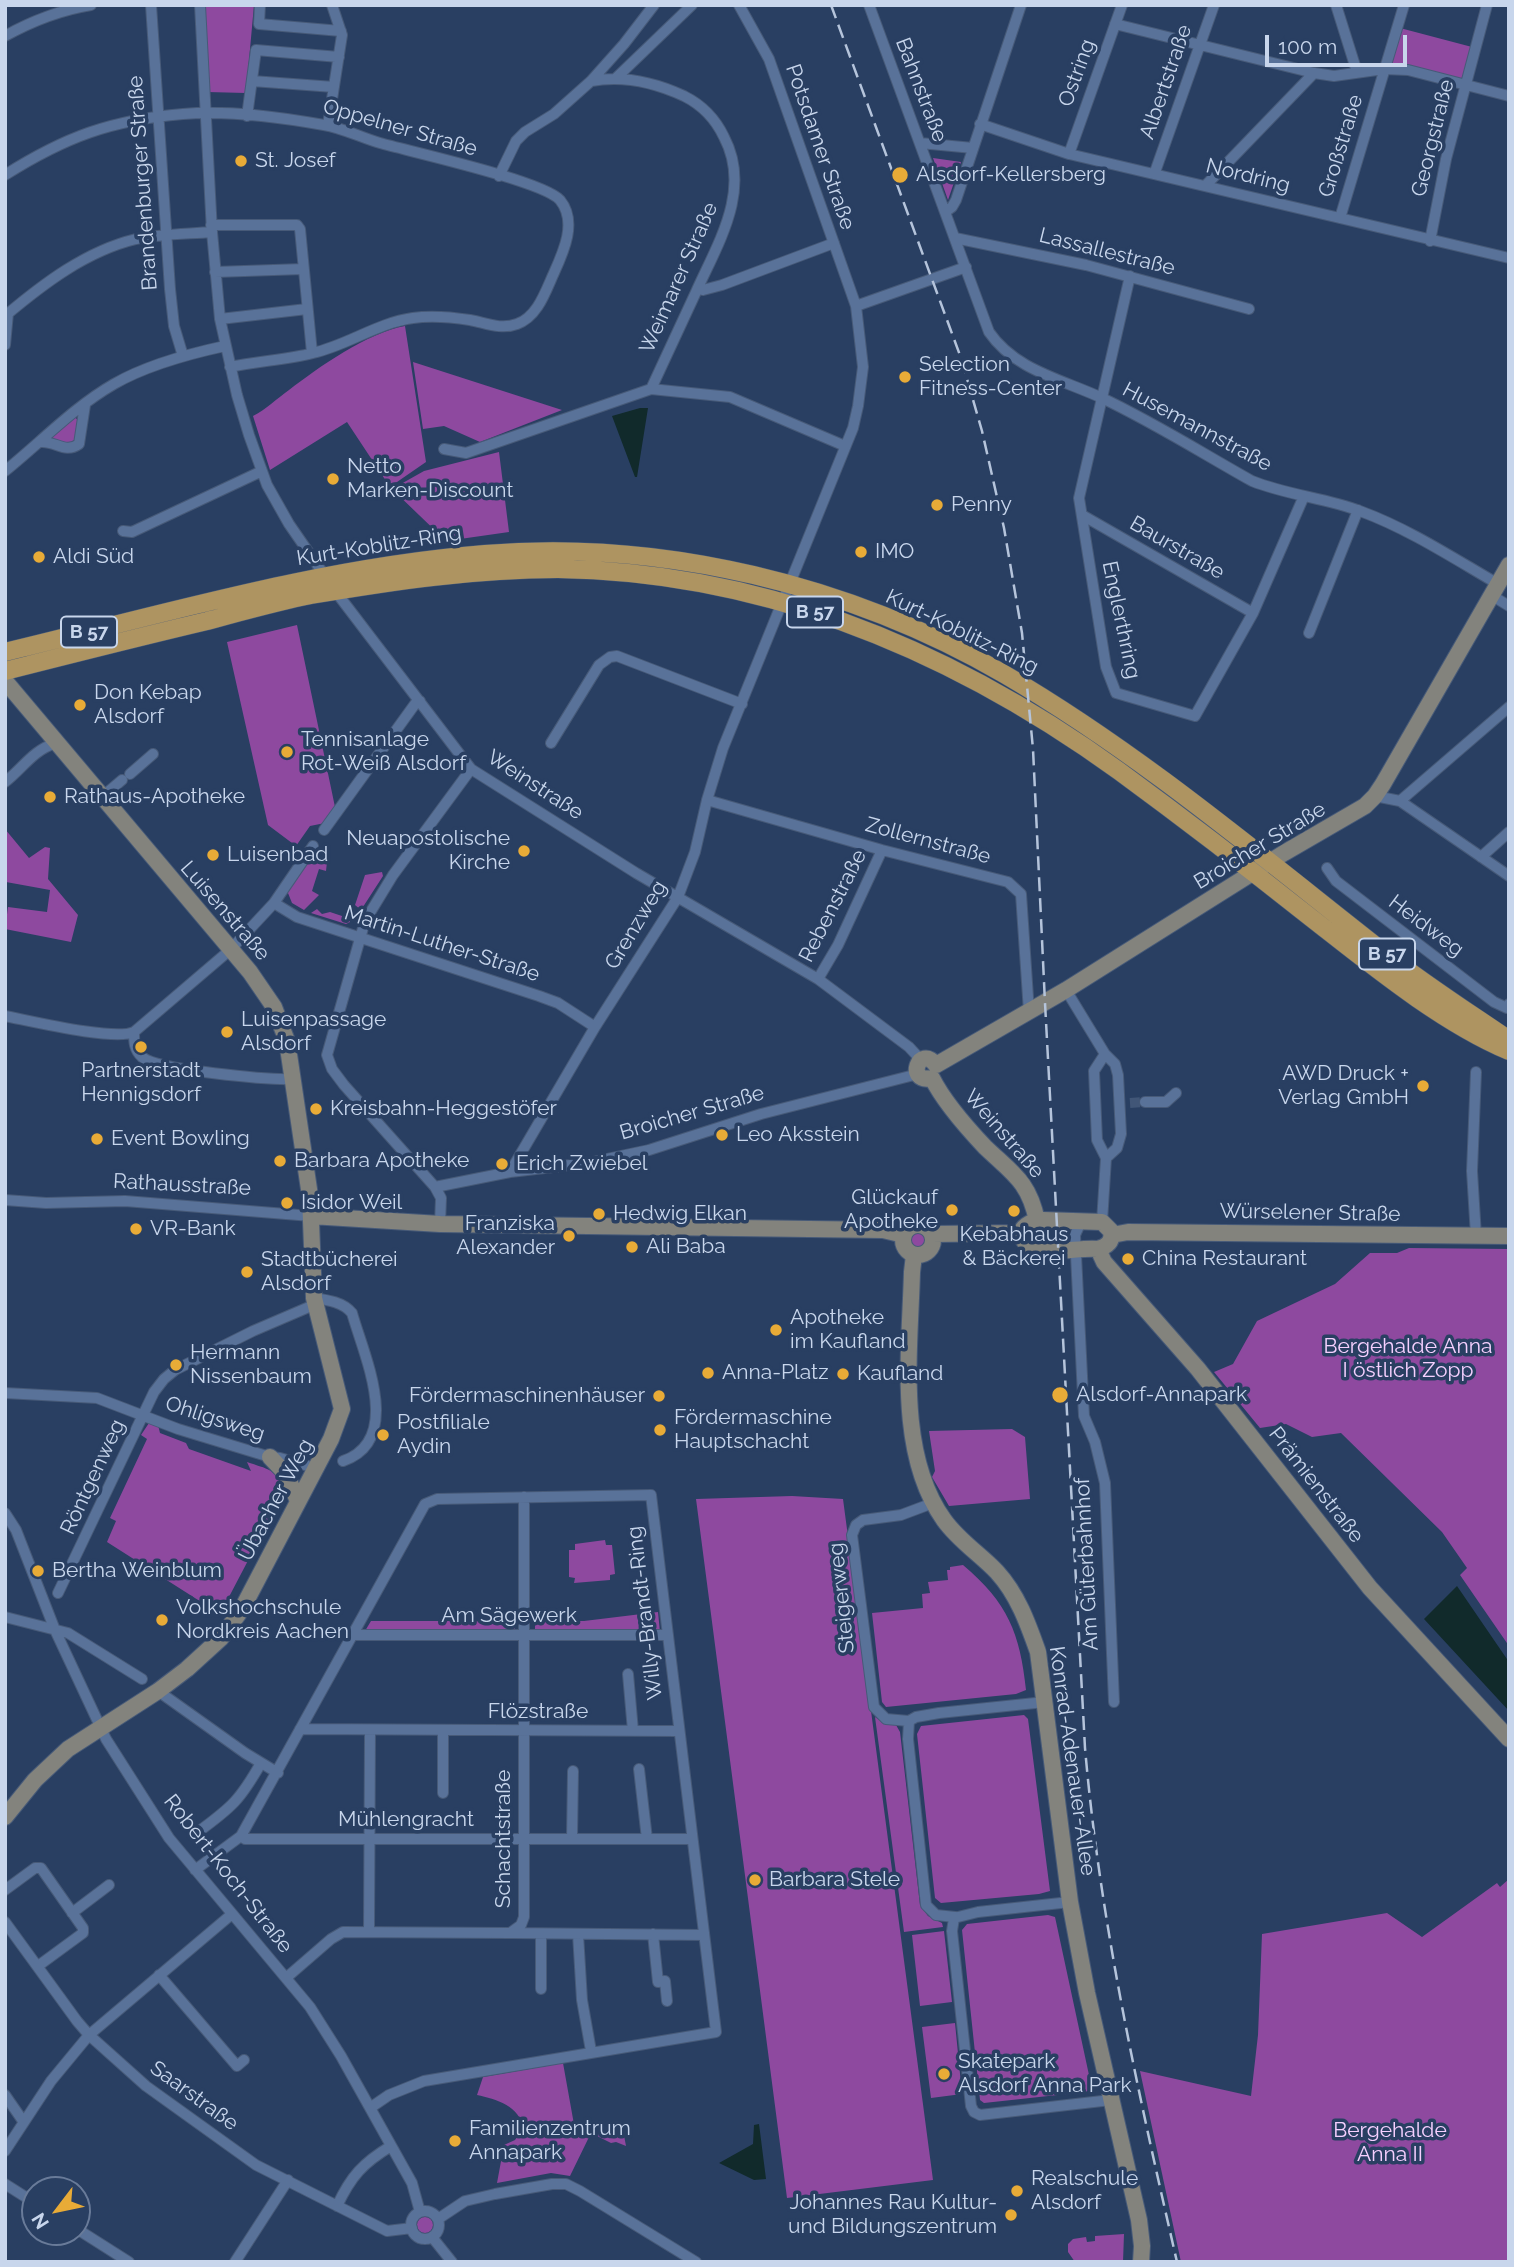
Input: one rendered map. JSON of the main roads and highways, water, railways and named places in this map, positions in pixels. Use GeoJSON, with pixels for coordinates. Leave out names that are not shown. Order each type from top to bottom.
{"type":"FeatureCollection","features":[{"type":"Feature","properties":{"kind":"main road","name":"Broicher Straße"},"geometry":{"type":"LineString","coordinates":[[927,1069],[1029,1013],[1269,862],[1354,813],[1375,796],[1509,565]]}},
{"type":"Feature","properties":{"kind":"main road","name":"Kurt-Koblitz-Ring"},"geometry":{"type":"LineString","coordinates":[[5,652],[299,581],[331,584],[494,571],[560,569],[627,573],[785,592],[906,626],[1000,672],[1061,709],[1134,760],[1430,987],[1509,1040]]}},
{"type":"Feature","properties":{"kind":"main road","name":"Kurt-Koblitz-Ring"},"geometry":{"type":"LineString","coordinates":[[5,670],[302,597],[331,584]]}},
{"type":"Feature","properties":{"kind":"main road","name":"Kurt-Koblitz-Ring"},"geometry":{"type":"LineString","coordinates":[[785,592],[987,685],[1037,715],[1108,764],[1254,873],[1376,969],[1431,1006],[1509,1051]]}},
{"type":"Feature","properties":{"kind":"main road","name":"Luisenstraße"},"geometry":{"type":"LineString","coordinates":[[5,681],[262,987],[274,1007],[287,1041],[311,1216]]}},
{"type":"Feature","properties":{"kind":"main road","name":"Weinstraße"},"geometry":{"type":"LineString","coordinates":[[927,1069],[942,1094],[984,1146],[1024,1185],[1030,1195],[1037,1221]]}},
{"type":"Feature","properties":{"kind":"main road","name":"Rathausstraße"},"geometry":{"type":"LineString","coordinates":[[311,1216],[440,1224],[883,1230],[904,1235]]}},
{"type":"Feature","properties":{"kind":"main road","name":"Übacher Weg"},"geometry":{"type":"LineString","coordinates":[[5,1817],[56,1760],[79,1741],[158,1691],[206,1653],[234,1622],[316,1468],[338,1424],[342,1409],[315,1301],[311,1216]]}},
{"type":"Feature","properties":{"kind":"main road","name":"Würselener Straße"},"geometry":{"type":"LineString","coordinates":[[1037,1221],[1099,1225],[1128,1232],[1509,1236]]}},
{"type":"Feature","properties":{"kind":"main road"},"geometry":{"type":"LineString","coordinates":[[1037,1221],[1024,1227],[1020,1233],[1022,1240],[1030,1248],[1048,1251],[1096,1249],[1109,1244],[1099,1225],[1089,1225],[1084,1238],[1096,1249]]}},
{"type":"Feature","properties":{"kind":"main road"},"geometry":{"type":"LineString","coordinates":[[917,1225],[926,1227],[932,1234],[930,1250],[920,1256],[906,1250],[904,1235],[909,1228],[917,1225]]}},
{"type":"Feature","properties":{"kind":"main road"},"geometry":{"type":"LineString","coordinates":[[932,1234],[1020,1233]]}},
{"type":"Feature","properties":{"kind":"main road","name":"Prämienstraße"},"geometry":{"type":"LineString","coordinates":[[1096,1249],[1104,1262],[1198,1369],[1370,1588],[1509,1739]]}},
{"type":"Feature","properties":{"kind":"main road","name":"Konrad-Adenauer-Allee"},"geometry":{"type":"LineString","coordinates":[[914,1255],[909,1382],[914,1447],[921,1475],[933,1503],[962,1541],[999,1574],[1014,1594],[1028,1621],[1038,1652],[1070,1902],[1087,1993],[1139,2220],[1142,2246],[1140,2262]]}},
{"type":"Feature","properties":{"kind":"main road"},"geometry":{"type":"LineString","coordinates":[[270,1457],[286,1474],[298,1501]]}},
{"type":"Feature","properties":{"kind":"tunnel"},"geometry":{"type":"LineString","coordinates":[[1130,1103],[1145,1102]]}},
{"type":"Feature","properties":{"kind":"railway"},"geometry":{"type":"LineString","coordinates":[[831,5],[961,358],[982,431],[1004,528],[1022,633],[1033,749],[1085,1748],[1110,1942],[1148,2134],[1177,2262]]}},
{"type":"Feature","properties":{"kind":"place","name":"St. Josef"},"geometry":{"type":"Point","coordinates":[241,161]}},
{"type":"Feature","properties":{"kind":"place","name":"Alsdorf-Kellersberg"},"geometry":{"type":"Point","coordinates":[900,175]}},
{"type":"Feature","properties":{"kind":"place","name":"Selection Fitness-Center"},"geometry":{"type":"Point","coordinates":[905,377]}},
{"type":"Feature","properties":{"kind":"place","name":"Netto Marken-Discount"},"geometry":{"type":"Point","coordinates":[333,479]}},
{"type":"Feature","properties":{"kind":"place","name":"Penny"},"geometry":{"type":"Point","coordinates":[937,505]}},
{"type":"Feature","properties":{"kind":"place","name":"IMO"},"geometry":{"type":"Point","coordinates":[861,552]}},
{"type":"Feature","properties":{"kind":"place","name":"Aldi Süd"},"geometry":{"type":"Point","coordinates":[39,557]}},
{"type":"Feature","properties":{"kind":"place","name":"Don Kebap Alsdorf"},"geometry":{"type":"Point","coordinates":[80,705]}},
{"type":"Feature","properties":{"kind":"place","name":"Tennisanlage Rot-Weiß Alsdorf"},"geometry":{"type":"Point","coordinates":[287,752]}},
{"type":"Feature","properties":{"kind":"place","name":"Rathaus-Apotheke"},"geometry":{"type":"Point","coordinates":[50,797]}},
{"type":"Feature","properties":{"kind":"place","name":"Neuapostolische Kirche"},"geometry":{"type":"Point","coordinates":[524,851]}},
{"type":"Feature","properties":{"kind":"place","name":"Luisenbad"},"geometry":{"type":"Point","coordinates":[213,855]}},
{"type":"Feature","properties":{"kind":"place","name":"Luisenpassage Alsdorf"},"geometry":{"type":"Point","coordinates":[227,1032]}},
{"type":"Feature","properties":{"kind":"place","name":"Partnerstadt Hennigsdorf"},"geometry":{"type":"Point","coordinates":[141,1047]}},
{"type":"Feature","properties":{"kind":"place","name":"AWD Druck + Verlag GmbH"},"geometry":{"type":"Point","coordinates":[1423,1086]}},
{"type":"Feature","properties":{"kind":"place","name":"Kreisbahn-Heggestöfer"},"geometry":{"type":"Point","coordinates":[316,1109]}},
{"type":"Feature","properties":{"kind":"place","name":"Leo Aksstein"},"geometry":{"type":"Point","coordinates":[722,1135]}},
{"type":"Feature","properties":{"kind":"place","name":"Event Bowling"},"geometry":{"type":"Point","coordinates":[97,1139]}},
{"type":"Feature","properties":{"kind":"place","name":"Barbara Apotheke"},"geometry":{"type":"Point","coordinates":[280,1161]}},
{"type":"Feature","properties":{"kind":"place","name":"Erich Zwiebel"},"geometry":{"type":"Point","coordinates":[502,1164]}},
{"type":"Feature","properties":{"kind":"place","name":"Isidor Weil"},"geometry":{"type":"Point","coordinates":[287,1203]}},
{"type":"Feature","properties":{"kind":"place","name":"Glückauf Apotheke"},"geometry":{"type":"Point","coordinates":[952,1210]}},
{"type":"Feature","properties":{"kind":"place","name":"Kebabhaus & Bäckerei"},"geometry":{"type":"Point","coordinates":[1014,1211]}},
{"type":"Feature","properties":{"kind":"place","name":"Hedwig Elkan"},"geometry":{"type":"Point","coordinates":[599,1214]}},
{"type":"Feature","properties":{"kind":"place","name":"VR-Bank"},"geometry":{"type":"Point","coordinates":[136,1229]}},
{"type":"Feature","properties":{"kind":"place","name":"Franziska Alexander"},"geometry":{"type":"Point","coordinates":[569,1236]}},
{"type":"Feature","properties":{"kind":"place","name":"Ali Baba"},"geometry":{"type":"Point","coordinates":[632,1247]}},
{"type":"Feature","properties":{"kind":"place","name":"China Restaurant"},"geometry":{"type":"Point","coordinates":[1128,1259]}},
{"type":"Feature","properties":{"kind":"place","name":"Stadtbücherei Alsdorf"},"geometry":{"type":"Point","coordinates":[247,1272]}},
{"type":"Feature","properties":{"kind":"place","name":"Apotheke im Kaufland"},"geometry":{"type":"Point","coordinates":[776,1330]}},
{"type":"Feature","properties":{"kind":"place","name":"Hermann Nissenbaum"},"geometry":{"type":"Point","coordinates":[176,1365]}},
{"type":"Feature","properties":{"kind":"place","name":"Anna-Platz"},"geometry":{"type":"Point","coordinates":[708,1373]}},
{"type":"Feature","properties":{"kind":"place","name":"Kaufland"},"geometry":{"type":"Point","coordinates":[843,1374]}},
{"type":"Feature","properties":{"kind":"place","name":"Alsdorf-Annapark"},"geometry":{"type":"Point","coordinates":[1060,1395]}},
{"type":"Feature","properties":{"kind":"place","name":"Fördermaschinenhäuser"},"geometry":{"type":"Point","coordinates":[659,1396]}},
{"type":"Feature","properties":{"kind":"place","name":"Fördermaschine Hauptschacht"},"geometry":{"type":"Point","coordinates":[660,1430]}},
{"type":"Feature","properties":{"kind":"place","name":"Postfiliale Aydin"},"geometry":{"type":"Point","coordinates":[383,1435]}},
{"type":"Feature","properties":{"kind":"place","name":"Bertha Weinblum"},"geometry":{"type":"Point","coordinates":[38,1571]}},
{"type":"Feature","properties":{"kind":"place","name":"Volkshochschule Nordkreis Aachen"},"geometry":{"type":"Point","coordinates":[162,1620]}},
{"type":"Feature","properties":{"kind":"place","name":"Barbara Stele"},"geometry":{"type":"Point","coordinates":[755,1880]}},
{"type":"Feature","properties":{"kind":"place","name":"Skatepark Alsdorf Anna Park"},"geometry":{"type":"Point","coordinates":[944,2074]}},
{"type":"Feature","properties":{"kind":"place","name":"Familienzentrum Annapark"},"geometry":{"type":"Point","coordinates":[455,2141]}},
{"type":"Feature","properties":{"kind":"place","name":"Realschule Alsdorf"},"geometry":{"type":"Point","coordinates":[1017,2191]}},
{"type":"Feature","properties":{"kind":"place","name":"Johannes Rau Kultur- und Bildungszentrum"},"geometry":{"type":"Point","coordinates":[1011,2215]}},
{"type":"Feature","properties":{"kind":"park label","name":"Bergehalde Anna I östlich Zopp"},"geometry":{"type":"Point","coordinates":[1408,1359]}},
{"type":"Feature","properties":{"kind":"park label","name":"Bergehalde Anna II"},"geometry":{"type":"Point","coordinates":[1390,2143]}}]}
